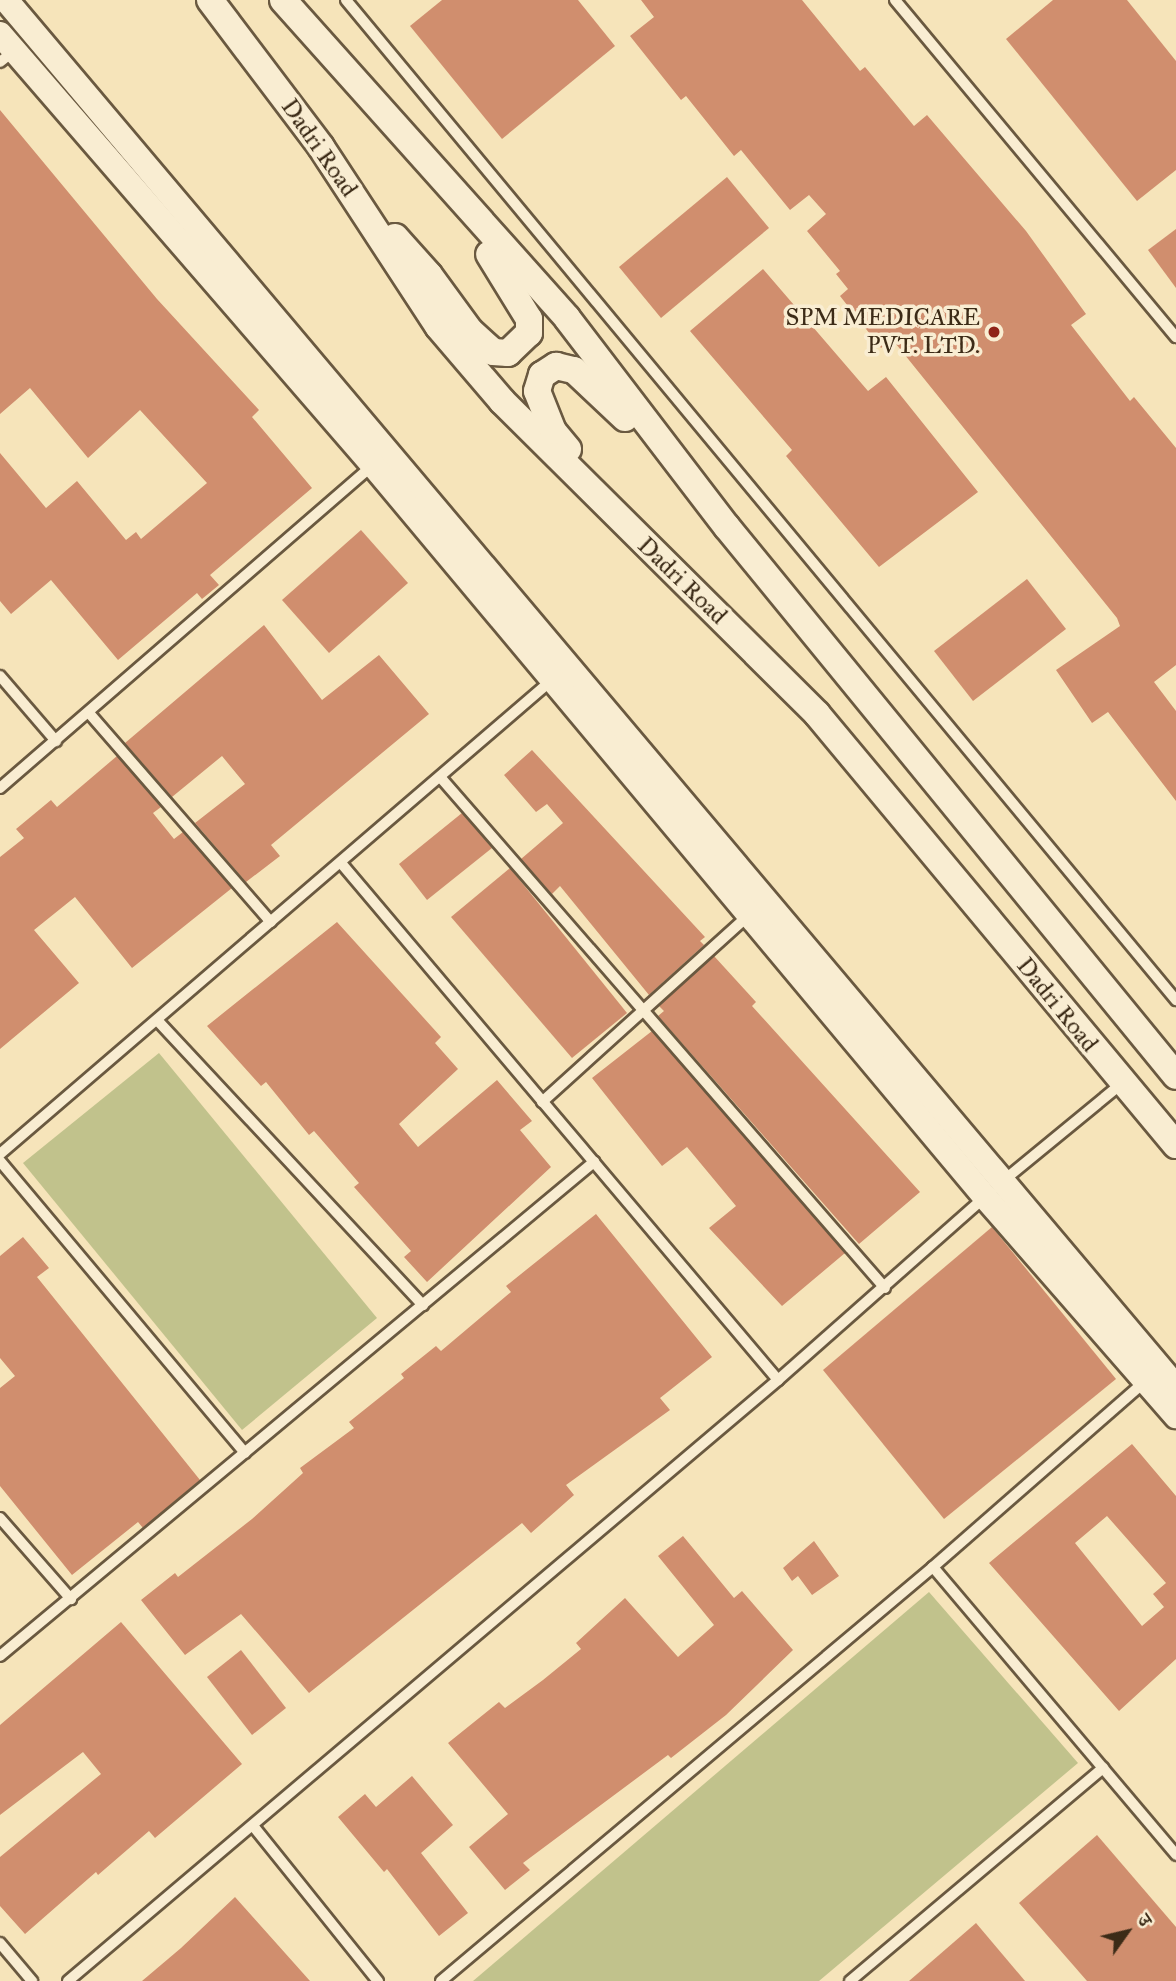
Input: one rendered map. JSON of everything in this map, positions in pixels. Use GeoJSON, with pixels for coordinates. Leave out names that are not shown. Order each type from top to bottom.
{"type":"FeatureCollection","features":[{"type":"Feature","properties":{"kind":"main road","name":"Dadri Road"},"geometry":{"type":"LineString","coordinates":[[210,0],[347,187],[438,326],[502,401],[817,714],[1121,1084],[1176,1146]]}},
{"type":"Feature","properties":{"kind":"main road","name":"Dadri Road"},"geometry":{"type":"LineString","coordinates":[[283,0],[567,318],[727,527],[1176,1076]]}},
{"type":"Feature","properties":{"kind":"main road"},"geometry":{"type":"LineString","coordinates":[[347,187],[429,275],[470,331],[493,352],[508,353],[529,333],[530,319],[506,277],[422,158]]}},
{"type":"Feature","properties":{"kind":"main road"},"geometry":{"type":"LineString","coordinates":[[628,528],[543,414],[537,391],[542,375],[556,366],[574,370],[593,384],[727,527]]}},
{"type":"Feature","properties":{"kind":"street"},"geometry":{"type":"LineString","coordinates":[[6,0],[559,673],[1153,1374],[1176,1416]]}},
{"type":"Feature","properties":{"kind":"street"},"geometry":{"type":"LineString","coordinates":[[5,49],[380,458]]}},
{"type":"Feature","properties":{"kind":"street"},"geometry":{"type":"LineString","coordinates":[[1153,1374],[1176,1387]]}},
{"type":"Feature","properties":{"kind":"lane"},"geometry":{"type":"LineString","coordinates":[[346,0],[1176,1000]]}},
{"type":"Feature","properties":{"kind":"lane"},"geometry":{"type":"LineString","coordinates":[[895,0],[1176,337]]}},
{"type":"Feature","properties":{"kind":"lane"},"geometry":{"type":"LineString","coordinates":[[5,49],[34,33]]}},
{"type":"Feature","properties":{"kind":"lane"},"geometry":{"type":"LineString","coordinates":[[0,788],[380,458]]}},
{"type":"Feature","properties":{"kind":"lane"},"geometry":{"type":"LineString","coordinates":[[0,1153],[441,778],[559,673]]}},
{"type":"Feature","properties":{"kind":"lane"},"geometry":{"type":"LineString","coordinates":[[0,676],[55,741]]}},
{"type":"Feature","properties":{"kind":"lane"},"geometry":{"type":"LineString","coordinates":[[89,713],[271,922]]}},
{"type":"Feature","properties":{"kind":"lane"},"geometry":{"type":"LineString","coordinates":[[441,778],[885,1288]]}},
{"type":"Feature","properties":{"kind":"lane"},"geometry":{"type":"LineString","coordinates":[[341,863],[778,1380]]}},
{"type":"Feature","properties":{"kind":"lane"},"geometry":{"type":"LineString","coordinates":[[542,1102],[644,1014],[758,907]]}},
{"type":"Feature","properties":{"kind":"lane"},"geometry":{"type":"LineString","coordinates":[[157,1020],[423,1305]]}},
{"type":"Feature","properties":{"kind":"lane"},"geometry":{"type":"LineString","coordinates":[[68,1981],[254,1827],[885,1288],[994,1189],[1121,1084]]}},
{"type":"Feature","properties":{"kind":"lane"},"geometry":{"type":"LineString","coordinates":[[0,1161],[245,1452]]}},
{"type":"Feature","properties":{"kind":"lane"},"geometry":{"type":"LineString","coordinates":[[0,1656],[594,1163]]}},
{"type":"Feature","properties":{"kind":"lane"},"geometry":{"type":"LineString","coordinates":[[441,1981],[933,1567],[1153,1374]]}},
{"type":"Feature","properties":{"kind":"lane"},"geometry":{"type":"LineString","coordinates":[[0,1518],[71,1599]]}},
{"type":"Feature","properties":{"kind":"lane"},"geometry":{"type":"LineString","coordinates":[[933,1567],[1176,1855]]}},
{"type":"Feature","properties":{"kind":"lane"},"geometry":{"type":"LineString","coordinates":[[850,1981],[1103,1768]]}},
{"type":"Feature","properties":{"kind":"lane"},"geometry":{"type":"LineString","coordinates":[[254,1827],[378,1981]]}},
{"type":"Feature","properties":{"kind":"lane"},"geometry":{"type":"LineString","coordinates":[[0,1943],[32,1981]]}},
{"type":"Feature","properties":{"kind":"green space"},"geometry":{"type":"Polygon","coordinates":[[[159,1053],[377,1318],[242,1430],[23,1163],[159,1053]]]}},
{"type":"Feature","properties":{"kind":"green space"},"geometry":{"type":"Polygon","coordinates":[[[929,1592],[1078,1763],[819,1981],[473,1981],[929,1592]]]}},
{"type":"Feature","properties":{"kind":"building"},"geometry":{"type":"Polygon","coordinates":[[[442,0],[578,0],[615,46],[502,139],[410,26],[442,0]]]}},
{"type":"Feature","properties":{"kind":"building"},"geometry":{"type":"Polygon","coordinates":[[[641,0],[802,0],[860,71],[865,67],[914,126],[927,115],[1026,231],[1086,314],[1071,325],[1130,401],[1134,397],[1176,448],[1176,665],[1154,682],[1176,711],[1176,801],[1108,712],[1092,723],[1056,670],[1120,626],[1117,618],[892,339],[881,348],[840,296],[848,289],[836,274],[840,271],[807,231],[826,214],[809,195],[790,210],[741,150],[734,156],[686,96],[681,100],[630,36],[654,17],[641,0]]]}},
{"type":"Feature","properties":{"kind":"building"},"geometry":{"type":"Polygon","coordinates":[[[1053,0],[1127,0],[1176,61],[1176,170],[1137,201],[1006,39],[1053,0]]]}},
{"type":"Feature","properties":{"kind":"building"},"geometry":{"type":"Polygon","coordinates":[[[0,110],[157,299],[259,410],[252,417],[312,488],[210,575],[219,585],[202,599],[197,593],[118,660],[51,580],[11,614],[0,601],[0,453],[46,508],[77,481],[126,540],[136,532],[141,539],[207,483],[140,410],[88,458],[30,388],[0,414],[0,110]]]}},
{"type":"Feature","properties":{"kind":"building"},"geometry":{"type":"Polygon","coordinates":[[[727,177],[769,228],[661,318],[619,267],[727,177]]]}},
{"type":"Feature","properties":{"kind":"building"},"geometry":{"type":"Polygon","coordinates":[[[1176,229],[1176,288],[1148,250],[1176,229]]]}},
{"type":"Feature","properties":{"kind":"building"},"geometry":{"type":"Polygon","coordinates":[[[763,269],[868,391],[886,377],[978,492],[879,567],[786,456],[792,450],[690,331],[763,269]]]}},
{"type":"Feature","properties":{"kind":"building"},"geometry":{"type":"Polygon","coordinates":[[[361,530],[408,583],[329,653],[282,600],[361,530]]]}},
{"type":"Feature","properties":{"kind":"building"},"geometry":{"type":"Polygon","coordinates":[[[1027,579],[1066,629],[973,701],[934,651],[1027,579]]]}},
{"type":"Feature","properties":{"kind":"building"},"geometry":{"type":"Polygon","coordinates":[[[264,625],[322,700],[379,655],[429,714],[271,845],[280,856],[246,882],[195,823],[245,784],[222,756],[172,797],[125,743],[264,625]]]}},
{"type":"Feature","properties":{"kind":"building"},"geometry":{"type":"Polygon","coordinates":[[[532,750],[705,937],[700,941],[704,945],[649,995],[560,886],[552,894],[521,859],[563,823],[547,804],[536,812],[504,775],[532,750]]]}},
{"type":"Feature","properties":{"kind":"building"},"geometry":{"type":"Polygon","coordinates":[[[117,756],[161,807],[153,813],[174,839],[183,832],[232,888],[132,968],[75,897],[34,930],[79,983],[0,1049],[0,857],[24,838],[16,829],[51,800],[57,807],[117,756]]]}},
{"type":"Feature","properties":{"kind":"building"},"geometry":{"type":"Polygon","coordinates":[[[462,813],[492,848],[427,900],[399,864],[462,813]]]}},
{"type":"Feature","properties":{"kind":"building"},"geometry":{"type":"Polygon","coordinates":[[[510,868],[627,1013],[572,1058],[451,917],[510,868]]]}},
{"type":"Feature","properties":{"kind":"building"},"geometry":{"type":"Polygon","coordinates":[[[337,922],[441,1037],[435,1043],[458,1069],[399,1124],[418,1147],[497,1080],[532,1121],[520,1130],[551,1167],[427,1282],[404,1257],[411,1251],[354,1187],[359,1183],[314,1131],[309,1135],[266,1082],[261,1086],[207,1026],[337,922]]]}},
{"type":"Feature","properties":{"kind":"building"},"geometry":{"type":"Polygon","coordinates":[[[714,956],[756,1002],[752,1006],[920,1192],[859,1244],[658,1016],[664,1011],[659,1006],[714,956]]]}},
{"type":"Feature","properties":{"kind":"building"},"geometry":{"type":"Polygon","coordinates":[[[652,1031],[845,1253],[782,1306],[709,1228],[736,1206],[687,1147],[662,1166],[592,1078],[652,1031]]]}},
{"type":"Feature","properties":{"kind":"building"},"geometry":{"type":"Polygon","coordinates":[[[596,1214],[712,1357],[660,1398],[670,1410],[566,1485],[574,1495],[531,1533],[522,1523],[309,1693],[241,1614],[185,1655],[141,1600],[175,1573],[178,1577],[252,1519],[303,1473],[300,1468],[354,1428],[349,1422],[404,1378],[401,1374],[436,1346],[441,1351],[511,1292],[506,1286],[596,1214]]]}},
{"type":"Feature","properties":{"kind":"building"},"geometry":{"type":"Polygon","coordinates":[[[992,1227],[1116,1379],[944,1519],[823,1370],[992,1227]]]}},
{"type":"Feature","properties":{"kind":"building"},"geometry":{"type":"Polygon","coordinates":[[[23,1237],[49,1268],[37,1277],[200,1480],[143,1528],[138,1522],[72,1575],[0,1486],[0,1388],[15,1376],[0,1358],[0,1256],[23,1237]]]}},
{"type":"Feature","properties":{"kind":"building"},"geometry":{"type":"Polygon","coordinates":[[[1132,1444],[1176,1496],[1176,1659],[1119,1711],[989,1563],[1132,1444]],[[1107,1516],[1075,1543],[1142,1626],[1164,1607],[1153,1594],[1166,1583],[1107,1516]]]}},
{"type":"Feature","properties":{"kind":"building"},"geometry":{"type":"Polygon","coordinates":[[[683,1536],[734,1598],[742,1591],[793,1650],[726,1715],[671,1758],[668,1755],[523,1863],[530,1870],[505,1890],[469,1847],[508,1814],[448,1743],[499,1702],[505,1708],[581,1649],[576,1643],[625,1598],[678,1657],[714,1625],[658,1556],[683,1536]]]}},
{"type":"Feature","properties":{"kind":"building"},"geometry":{"type":"Polygon","coordinates":[[[814,1541],[839,1576],[812,1595],[798,1576],[792,1581],[783,1568],[814,1541]]]}},
{"type":"Feature","properties":{"kind":"building"},"geometry":{"type":"Polygon","coordinates":[[[121,1622],[242,1764],[155,1838],[149,1831],[98,1875],[96,1872],[25,1934],[0,1906],[0,1857],[101,1774],[83,1752],[0,1815],[0,1725],[121,1622]]]}},
{"type":"Feature","properties":{"kind":"building"},"geometry":{"type":"Polygon","coordinates":[[[241,1650],[286,1708],[252,1735],[207,1677],[241,1650]]]}},
{"type":"Feature","properties":{"kind":"building"},"geometry":{"type":"Polygon","coordinates":[[[412,1776],[453,1825],[421,1853],[468,1913],[439,1936],[387,1869],[384,1872],[338,1817],[365,1794],[376,1807],[412,1776]]]}},
{"type":"Feature","properties":{"kind":"building"},"geometry":{"type":"Polygon","coordinates":[[[1097,1835],[1176,1927],[1176,1981],[1087,1981],[1019,1903],[1097,1835]]]}},
{"type":"Feature","properties":{"kind":"building"},"geometry":{"type":"Polygon","coordinates":[[[235,1897],[310,1981],[142,1981],[181,1948],[235,1897]]]}},
{"type":"Feature","properties":{"kind":"building"},"geometry":{"type":"Polygon","coordinates":[[[976,1923],[1025,1981],[909,1981],[976,1923]]]}},
{"type":"Feature","properties":{"kind":"place","name":"SPM MEDICARE PVT. LTD."},"geometry":{"type":"Point","coordinates":[994,332]}}]}
